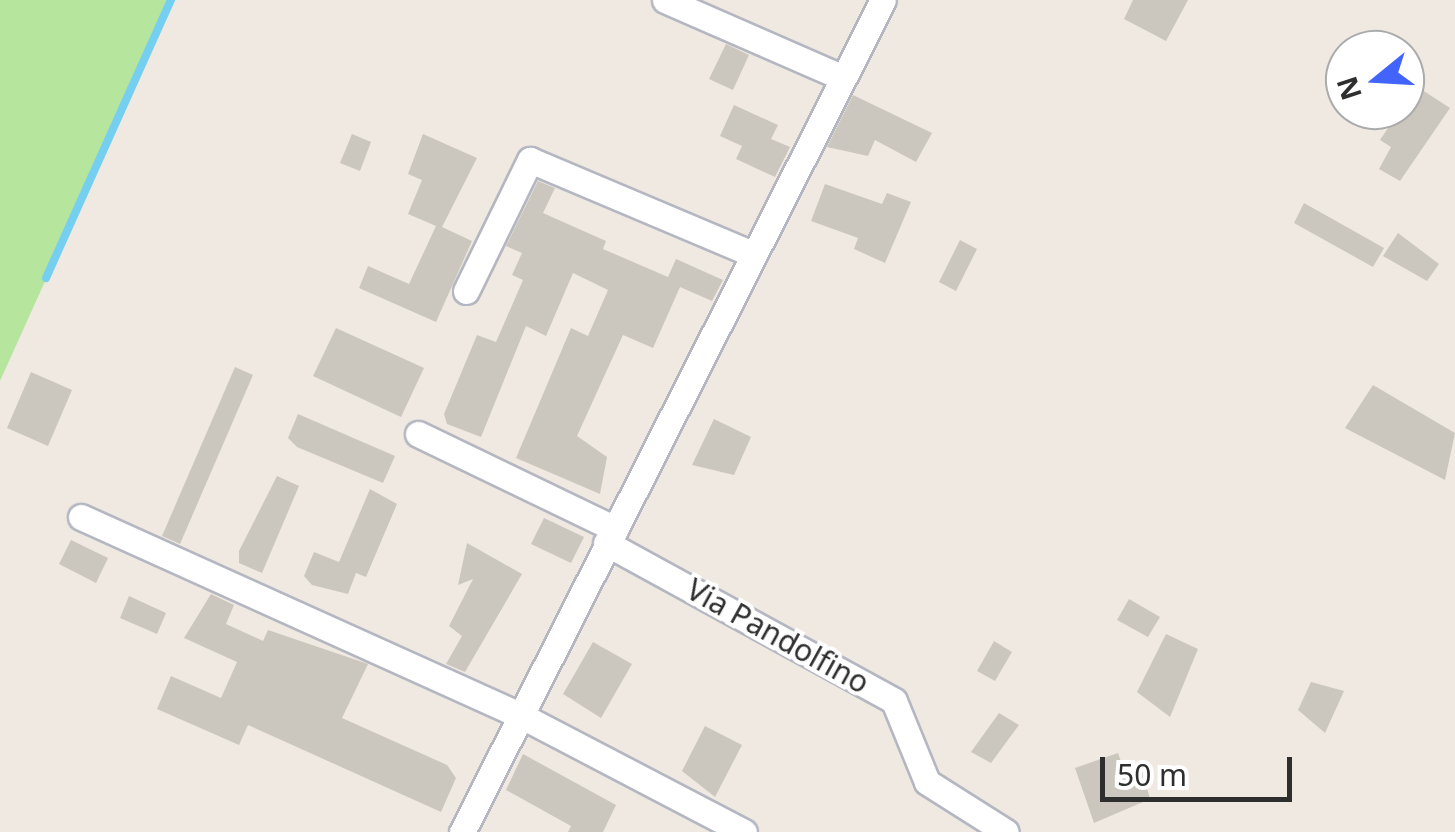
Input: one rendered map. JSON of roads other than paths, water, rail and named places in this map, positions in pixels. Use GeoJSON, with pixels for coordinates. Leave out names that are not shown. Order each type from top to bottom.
{"type":"FeatureCollection","features":[{"type":"Feature","properties":{"kind":"street"},"geometry":{"type":"LineString","coordinates":[[665,0],[841,77]]}},
{"type":"Feature","properties":{"kind":"street"},"geometry":{"type":"LineString","coordinates":[[462,832],[750,252],[882,0]]}},
{"type":"Feature","properties":{"kind":"street"},"geometry":{"type":"LineString","coordinates":[[466,290],[530,160],[750,252]]}},
{"type":"Feature","properties":{"kind":"street","name":"Via Pandolfino"},"geometry":{"type":"LineString","coordinates":[[418,434],[610,536],[894,702],[927,782],[1006,832]]}},
{"type":"Feature","properties":{"kind":"street"},"geometry":{"type":"LineString","coordinates":[[81,517],[518,714],[744,832]]}},
{"type":"Feature","properties":{"kind":"waterway"},"geometry":{"type":"LineString","coordinates":[[46,278],[171,0]]}}]}
